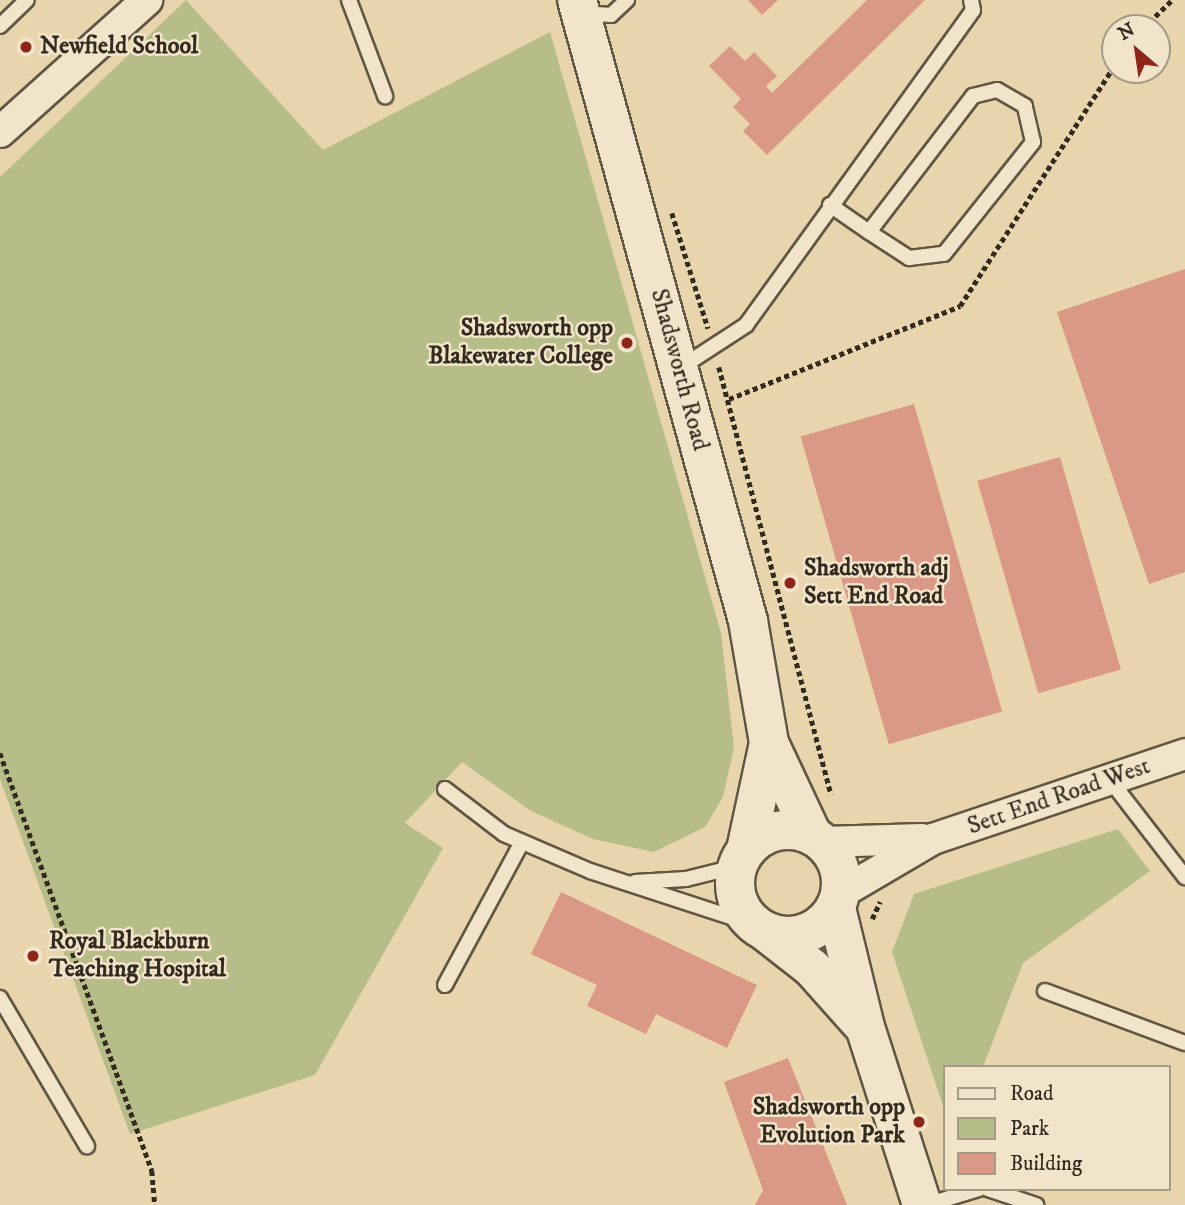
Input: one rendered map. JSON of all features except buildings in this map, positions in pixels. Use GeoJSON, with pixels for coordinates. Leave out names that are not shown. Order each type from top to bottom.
{"type":"FeatureCollection","features":[{"type":"Feature","properties":{"kind":"main road","name":"Shadsworth Road"},"geometry":{"type":"LineString","coordinates":[[578,6],[748,621],[769,744],[742,858],[737,899],[761,928],[812,968],[865,1027]]}},
{"type":"Feature","properties":{"kind":"main road","name":"Shadsworth Road"},"geometry":{"type":"LineString","coordinates":[[769,744],[823,828],[841,874],[849,908],[865,1027],[924,1205]]}},
{"type":"Feature","properties":{"kind":"main road"},"geometry":{"type":"LineString","coordinates":[[742,858],[776,831],[823,828]]}},
{"type":"Feature","properties":{"kind":"main road"},"geometry":{"type":"LineString","coordinates":[[761,928],[805,933],[849,908]]}},
{"type":"Feature","properties":{"kind":"street"},"geometry":{"type":"LineString","coordinates":[[0,132],[147,0]]}},
{"type":"Feature","properties":{"kind":"street","name":"Sett End Road West"},"geometry":{"type":"LineString","coordinates":[[849,908],[877,867],[933,839],[1185,754]]}},
{"type":"Feature","properties":{"kind":"street","name":"Sett End Road West"},"geometry":{"type":"LineString","coordinates":[[823,828],[933,839]]}},
{"type":"Feature","properties":{"kind":"lane"},"geometry":{"type":"LineString","coordinates":[[0,26],[27,0]]}},
{"type":"Feature","properties":{"kind":"lane"},"geometry":{"type":"LineString","coordinates":[[349,0],[385,96]]}},
{"type":"Feature","properties":{"kind":"lane"},"geometry":{"type":"LineString","coordinates":[[578,6],[611,15],[627,0]]}},
{"type":"Feature","properties":{"kind":"lane"},"geometry":{"type":"LineString","coordinates":[[678,369],[714,351],[746,325],[973,10],[971,0]]}},
{"type":"Feature","properties":{"kind":"lane"},"geometry":{"type":"LineString","coordinates":[[830,205],[869,232],[909,258],[944,254],[1033,142],[1025,106],[997,90],[973,96],[869,232]]}},
{"type":"Feature","properties":{"kind":"lane"},"geometry":{"type":"LineString","coordinates":[[1110,780],[1185,877]]}},
{"type":"Feature","properties":{"kind":"lane"},"geometry":{"type":"LineString","coordinates":[[445,789],[522,842],[761,928]]}},
{"type":"Feature","properties":{"kind":"lane"},"geometry":{"type":"LineString","coordinates":[[444,985],[522,842]]}},
{"type":"Feature","properties":{"kind":"lane"},"geometry":{"type":"LineString","coordinates":[[627,882],[686,879],[742,858]]}},
{"type":"Feature","properties":{"kind":"lane"},"geometry":{"type":"LineString","coordinates":[[1045,991],[1185,1043]]}},
{"type":"Feature","properties":{"kind":"lane"},"geometry":{"type":"LineString","coordinates":[[0,998],[87,1146]]}},
{"type":"Feature","properties":{"kind":"lane"},"geometry":{"type":"LineString","coordinates":[[924,1205],[972,1191]]}},
{"type":"Feature","properties":{"kind":"lane"},"geometry":{"type":"LineString","coordinates":[[994,1191],[1036,1205]]}},
{"type":"Feature","properties":{"kind":"path"},"geometry":{"type":"LineString","coordinates":[[1158,14],[1172,0]]}},
{"type":"Feature","properties":{"kind":"path"},"geometry":{"type":"LineString","coordinates":[[671,208],[714,351],[823,828]]}},
{"type":"Feature","properties":{"kind":"path"},"geometry":{"type":"LineString","coordinates":[[0,753],[152,1171],[155,1205]]}},
{"type":"Feature","properties":{"kind":"path"},"geometry":{"type":"LineString","coordinates":[[849,908],[885,893],[877,867]]}},
{"type":"Feature","properties":{"kind":"green space"},"geometry":{"type":"Polygon","coordinates":[[[186,0],[323,150],[550,32],[721,633],[734,747],[723,797],[705,827],[654,852],[593,839],[531,811],[462,762],[405,823],[443,848],[315,1075],[130,1134],[0,779],[0,177],[186,0]]]}},
{"type":"Feature","properties":{"kind":"green space"},"geometry":{"type":"Polygon","coordinates":[[[1118,829],[1150,871],[1023,963],[984,1065],[944,1065],[944,1109],[892,952],[914,894],[1118,829]]]}},
{"type":"Feature","properties":{"kind":"place","name":"Newfield School"},"geometry":{"type":"Point","coordinates":[26,47]}},
{"type":"Feature","properties":{"kind":"place","name":"Shadsworth opp Blakewater College"},"geometry":{"type":"Point","coordinates":[627,343]}},
{"type":"Feature","properties":{"kind":"place","name":"Shadsworth adj Sett End Road"},"geometry":{"type":"Point","coordinates":[790,583]}},
{"type":"Feature","properties":{"kind":"place","name":"Royal Blackburn Teaching Hospital"},"geometry":{"type":"Point","coordinates":[33,956]}},
{"type":"Feature","properties":{"kind":"place","name":"Shadsworth opp Evolution Park"},"geometry":{"type":"Point","coordinates":[919,1122]}}]}
